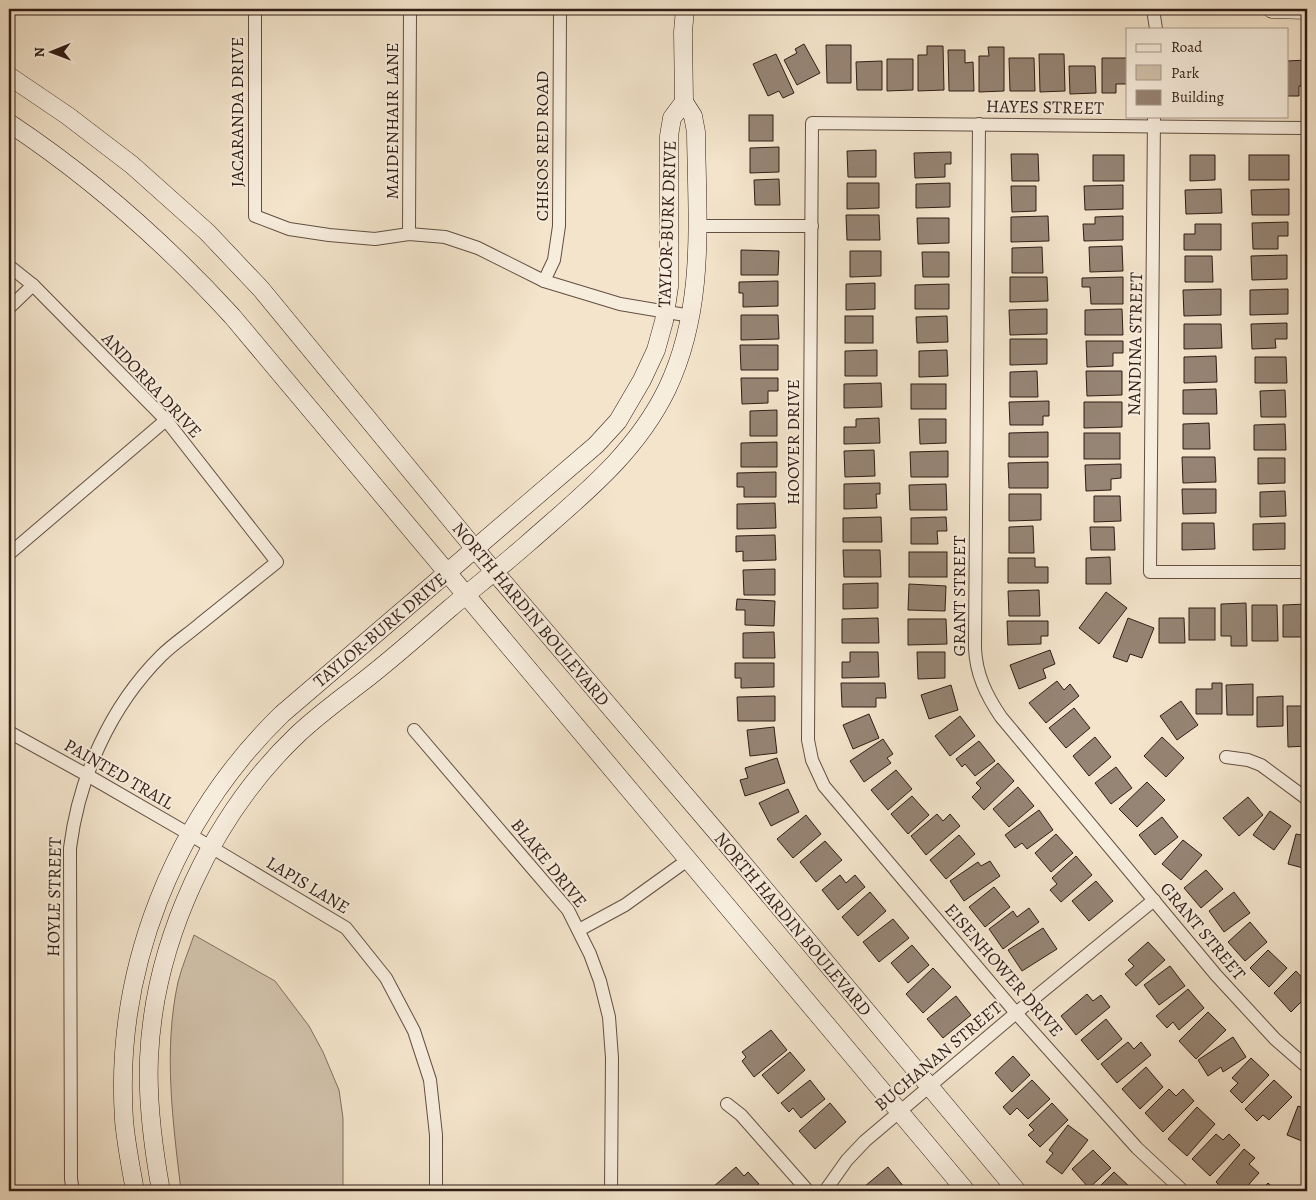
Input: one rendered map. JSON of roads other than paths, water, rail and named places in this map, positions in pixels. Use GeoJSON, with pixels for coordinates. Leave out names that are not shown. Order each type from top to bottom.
{"type":"FeatureCollection","features":[{"type":"Feature","properties":{"kind":"main road","name":"TAYLOR-BURK DRIVE"},"geometry":{"type":"LineString","coordinates":[[161,1191],[152,1143],[148,1083],[149,1056],[156,1000],[165,956],[176,925],[211,848],[243,796],[295,737],[495,572],[619,461],[636,441],[667,388],[685,343],[691,316],[696,276],[696,132],[693,116],[684,102],[683,32],[685,9]]}},
{"type":"Feature","properties":{"kind":"main road"},"geometry":{"type":"LineString","coordinates":[[1272,9],[1307,10]]}},
{"type":"Feature","properties":{"kind":"main road","name":"NORTH HARDIN BOULEVARD"},"geometry":{"type":"LineString","coordinates":[[9,76],[100,139],[138,170],[206,232],[272,302],[475,549],[720,836],[1017,1191]]}},
{"type":"Feature","properties":{"kind":"main road","name":"TAYLOR-BURK DRIVE"},"geometry":{"type":"LineString","coordinates":[[135,1191],[124,1120],[124,1069],[128,1018],[140,957],[156,905],[169,872],[189,834],[227,775],[262,734],[289,708],[596,445],[618,421],[642,380],[656,350],[665,311],[669,287],[669,136],[672,118],[684,102]]}},
{"type":"Feature","properties":{"kind":"main road","name":"NORTH HARDIN BOULEVARD"},"geometry":{"type":"LineString","coordinates":[[9,123],[54,154],[112,199],[165,246],[232,316],[966,1191]]}},
{"type":"Feature","properties":{"kind":"street","name":"JACARANDA DRIVE"},"geometry":{"type":"LineString","coordinates":[[255,9],[255,216],[289,229],[329,235],[375,239],[409,234]]}},
{"type":"Feature","properties":{"kind":"street","name":"MAIDENHAIR LANE"},"geometry":{"type":"LineString","coordinates":[[409,234],[410,9]]}},
{"type":"Feature","properties":{"kind":"street","name":"CHISOS RED ROAD"},"geometry":{"type":"LineString","coordinates":[[544,281],[554,260],[559,226],[560,9]]}},
{"type":"Feature","properties":{"kind":"street"},"geometry":{"type":"LineString","coordinates":[[1153,9],[1156,28]]}},
{"type":"Feature","properties":{"kind":"street","name":"HAYES STREET"},"geometry":{"type":"LineString","coordinates":[[812,123],[979,124],[1154,121],[1307,128]]}},
{"type":"Feature","properties":{"kind":"street","name":"NANDINA STREET"},"geometry":{"type":"LineString","coordinates":[[1154,121],[1150,572],[1307,572]]}},
{"type":"Feature","properties":{"kind":"street","name":"HOOVER DRIVE"},"geometry":{"type":"LineString","coordinates":[[812,123],[808,740],[812,760]]}},
{"type":"Feature","properties":{"kind":"street","name":"GRANT STREET"},"geometry":{"type":"LineString","coordinates":[[979,124],[975,648],[977,668],[984,688],[1000,717],[1222,982],[1276,1039],[1307,1067]]}},
{"type":"Feature","properties":{"kind":"street"},"geometry":{"type":"LineString","coordinates":[[697,226],[812,226]]}},
{"type":"Feature","properties":{"kind":"street"},"geometry":{"type":"LineString","coordinates":[[409,234],[446,237],[478,248],[544,281],[620,304],[691,316]]}},
{"type":"Feature","properties":{"kind":"street","name":"ANDORRA DRIVE"},"geometry":{"type":"LineString","coordinates":[[9,266],[33,285],[166,420],[277,562]]}},
{"type":"Feature","properties":{"kind":"street"},"geometry":{"type":"LineString","coordinates":[[9,308],[33,285]]}},
{"type":"Feature","properties":{"kind":"street"},"geometry":{"type":"LineString","coordinates":[[9,554],[166,420]]}},
{"type":"Feature","properties":{"kind":"street","name":"HOYLE STREET"},"geometry":{"type":"LineString","coordinates":[[73,1191],[71,1180],[70,848],[73,823],[87,775],[104,736],[127,695],[162,655],[277,562]]}},
{"type":"Feature","properties":{"kind":"street","name":"BLAKE DRIVE"},"geometry":{"type":"LineString","coordinates":[[414,730],[568,910],[590,954],[600,981],[609,1017],[612,1058],[611,1191]]}},
{"type":"Feature","properties":{"kind":"street","name":"PAINTED TRAIL"},"geometry":{"type":"LineString","coordinates":[[9,732],[87,775],[211,848]]}},
{"type":"Feature","properties":{"kind":"street"},"geometry":{"type":"LineString","coordinates":[[1226,757],[1260,764],[1307,799]]}},
{"type":"Feature","properties":{"kind":"street","name":"EISENHOWER DRIVE"},"geometry":{"type":"LineString","coordinates":[[812,760],[824,786],[1016,1013],[1137,1148],[1183,1191]]}},
{"type":"Feature","properties":{"kind":"street","name":"LAPIS LANE"},"geometry":{"type":"LineString","coordinates":[[211,848],[346,928],[386,978],[414,1031],[430,1080],[436,1135],[436,1191]]}},
{"type":"Feature","properties":{"kind":"street"},"geometry":{"type":"LineString","coordinates":[[579,930],[625,905],[689,859]]}},
{"type":"Feature","properties":{"kind":"street","name":"BUCHANAN STREET"},"geometry":{"type":"LineString","coordinates":[[825,1191],[856,1149],[1016,1013],[1154,900]]}},
{"type":"Feature","properties":{"kind":"street"},"geometry":{"type":"LineString","coordinates":[[727,1104],[741,1115],[808,1191]]}}]}
